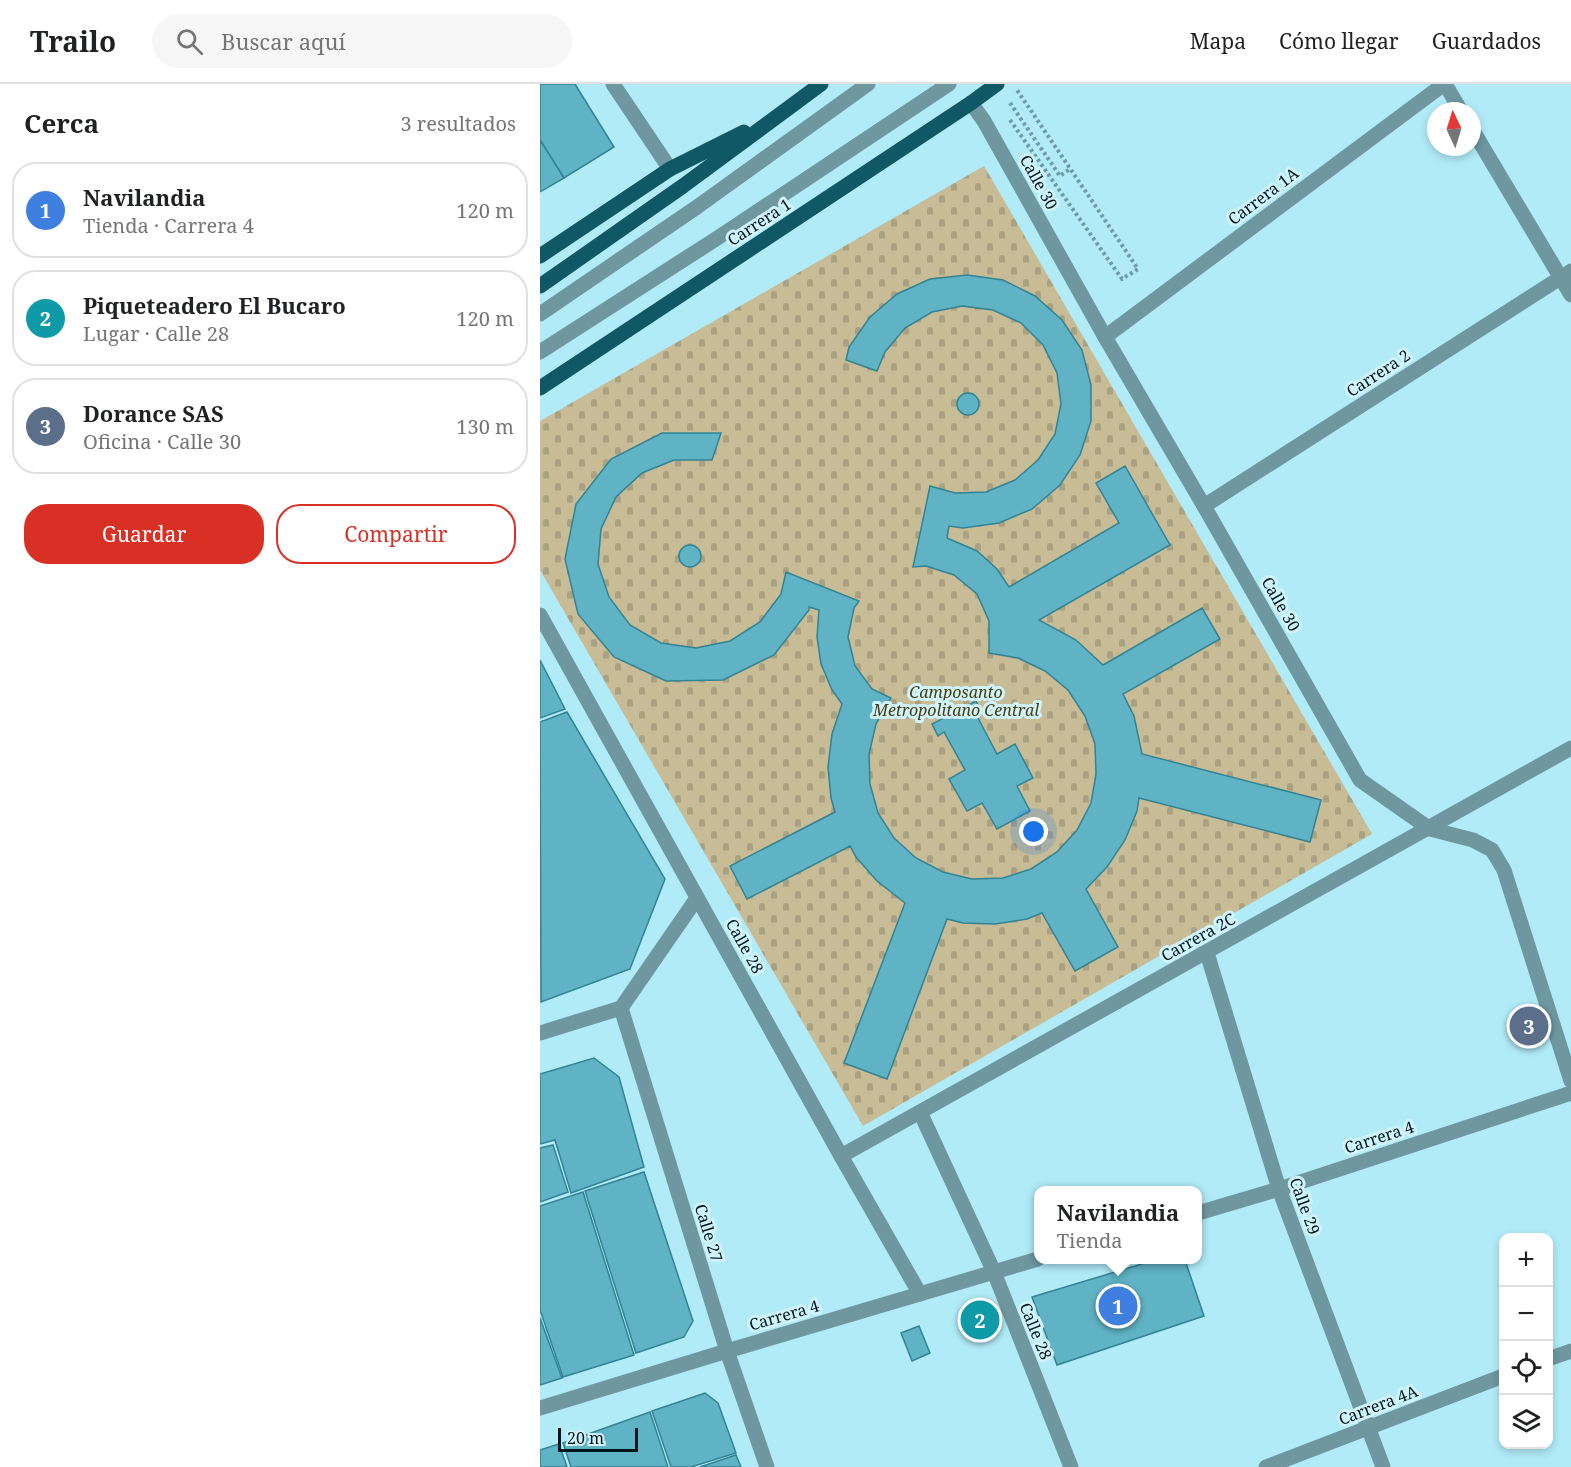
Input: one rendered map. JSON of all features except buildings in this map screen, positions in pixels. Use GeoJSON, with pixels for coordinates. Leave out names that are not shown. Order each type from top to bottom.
{"type":"FeatureCollection","features":[{"type":"Feature","properties":{"kind":"main road"},"geometry":{"type":"LineString","coordinates":[[540,286],[683,186],[821,84]]}},
{"type":"Feature","properties":{"kind":"main road","name":"Carrera 1"},"geometry":{"type":"LineString","coordinates":[[540,388],[997,84]]}},
{"type":"Feature","properties":{"kind":"main road"},"geometry":{"type":"LineString","coordinates":[[540,256],[669,169],[779,115]]}},
{"type":"Feature","properties":{"kind":"street"},"geometry":{"type":"LineString","coordinates":[[613,84],[669,169]]}},
{"type":"Feature","properties":{"kind":"street"},"geometry":{"type":"LineString","coordinates":[[540,314],[697,207],[868,84]]}},
{"type":"Feature","properties":{"kind":"street"},"geometry":{"type":"LineString","coordinates":[[540,352],[719,237],[949,84]]}},
{"type":"Feature","properties":{"kind":"street"},"geometry":{"type":"LineString","coordinates":[[1444,84],[1455,102]]}},
{"type":"Feature","properties":{"kind":"street","name":"Carrera 1A"},"geometry":{"type":"LineString","coordinates":[[1104,337],[1444,84]]}},
{"type":"Feature","properties":{"kind":"street","name":"Calle 30"},"geometry":{"type":"LineString","coordinates":[[971,103],[984,121],[1104,337],[1204,506],[1360,780],[1430,829],[1473,840],[1491,850],[1504,870],[1571,1081]]}},
{"type":"Feature","properties":{"kind":"street"},"geometry":{"type":"LineString","coordinates":[[1481,143],[1566,274],[1571,295]]}},
{"type":"Feature","properties":{"kind":"street","name":"Carrera 2"},"geometry":{"type":"LineString","coordinates":[[1204,506],[1566,274]]}},
{"type":"Feature","properties":{"kind":"street","name":"Calle 28"},"geometry":{"type":"LineString","coordinates":[[540,615],[840,1156],[920,1294]]}},
{"type":"Feature","properties":{"kind":"street","name":"Carrera 2C"},"geometry":{"type":"LineString","coordinates":[[840,1156],[1430,829],[1571,748]]}},
{"type":"Feature","properties":{"kind":"street"},"geometry":{"type":"LineString","coordinates":[[540,1033],[621,1008],[697,898]]}},
{"type":"Feature","properties":{"kind":"street","name":"Calle 29"},"geometry":{"type":"LineString","coordinates":[[1207,953],[1279,1189],[1383,1467]]}},
{"type":"Feature","properties":{"kind":"street","name":"Calle 27"},"geometry":{"type":"LineString","coordinates":[[621,1008],[727,1351],[767,1467]]}},
{"type":"Feature","properties":{"kind":"street","name":"Carrera 4"},"geometry":{"type":"LineString","coordinates":[[1202,1212],[1279,1189],[1571,1093]]}},
{"type":"Feature","properties":{"kind":"street","name":"Calle 28"},"geometry":{"type":"LineString","coordinates":[[920,1112],[994,1272],[1071,1467]]}},
{"type":"Feature","properties":{"kind":"street","name":"Carrera 4"},"geometry":{"type":"LineString","coordinates":[[540,1408],[1034,1260]]}},
{"type":"Feature","properties":{"kind":"street"},"geometry":{"type":"LineString","coordinates":[[1553,1357],[1571,1351]]}},
{"type":"Feature","properties":{"kind":"street","name":"Carrera 4A"},"geometry":{"type":"LineString","coordinates":[[1266,1467],[1499,1378]]}},
{"type":"Feature","properties":{"kind":"path"},"geometry":{"type":"LineString","coordinates":[[1008,118],[1122,279],[1138,269],[1013,84]]}},
{"type":"Feature","properties":{"kind":"path"},"geometry":{"type":"LineString","coordinates":[[1010,103],[1060,176],[1070,169]]}},
{"type":"Feature","properties":{"kind":"green space","name":"Camposanto Metropolitano Central"},"geometry":{"type":"Polygon","coordinates":[[[984,166],[1372,834],[863,1126],[540,570],[540,421],[984,166]]]}},
{"type":"Feature","properties":{"kind":"place","name":"Dorance SAS"},"geometry":{"type":"Point","coordinates":[1529,1026]}},
{"type":"Feature","properties":{"kind":"place","name":"Navilandia"},"geometry":{"type":"Point","coordinates":[1118,1306]}},
{"type":"Feature","properties":{"kind":"place","name":"Piqueteadero El Bucaro"},"geometry":{"type":"Point","coordinates":[980,1320]}}]}
